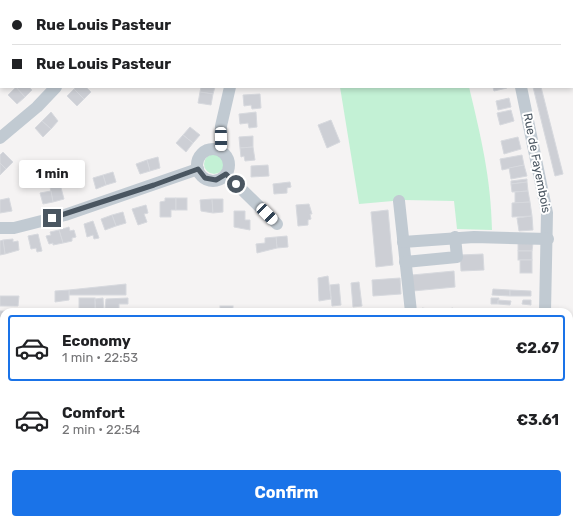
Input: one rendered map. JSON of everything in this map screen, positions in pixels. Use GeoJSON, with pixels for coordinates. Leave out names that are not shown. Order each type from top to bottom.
{"type":"FeatureCollection","features":[{"type":"Feature","properties":{"kind":"street"},"geometry":{"type":"LineString","coordinates":[[0,138],[37,107],[55,88]]}},
{"type":"Feature","properties":{"kind":"street"},"geometry":{"type":"LineString","coordinates":[[221,151],[221,126],[230,88]]}},
{"type":"Feature","properties":{"kind":"street","name":"Rue de Fayembois"},"geometry":{"type":"LineString","coordinates":[[521,88],[547,213],[548,239],[545,308]]}},
{"type":"Feature","properties":{"kind":"street"},"geometry":{"type":"LineString","coordinates":[[211,149],[221,151],[226,155],[229,161],[226,174],[222,178],[210,180],[205,178],[198,169],[199,158],[206,150],[211,149]]}},
{"type":"Feature","properties":{"kind":"street"},"geometry":{"type":"LineString","coordinates":[[0,228],[14,228],[65,215],[198,169]]}},
{"type":"Feature","properties":{"kind":"street"},"geometry":{"type":"LineString","coordinates":[[226,174],[277,224]]}},
{"type":"Feature","properties":{"kind":"street"},"geometry":{"type":"LineString","coordinates":[[399,201],[411,308]]}},
{"type":"Feature","properties":{"kind":"street"},"geometry":{"type":"LineString","coordinates":[[405,262],[457,257],[455,237]]}},
{"type":"Feature","properties":{"kind":"street"},"geometry":{"type":"LineString","coordinates":[[403,242],[455,237],[548,239]]}},
{"type":"Feature","properties":{"kind":"green space"},"geometry":{"type":"Polygon","coordinates":[[[340,88],[469,88],[481,141],[490,193],[492,230],[457,229],[454,201],[404,200],[359,204],[340,88]]]}},
{"type":"Feature","properties":{"kind":"green space"},"geometry":{"type":"Polygon","coordinates":[[[214,154],[221,157],[224,164],[221,171],[214,174],[207,171],[204,164],[207,157],[214,154]]]}},
{"type":"Feature","properties":{"kind":"building"},"geometry":{"type":"Polygon","coordinates":[[[17,88],[25,97],[17,104],[8,95],[17,88]]]}},
{"type":"Feature","properties":{"kind":"building"},"geometry":{"type":"Polygon","coordinates":[[[17,88],[30,88],[32,90],[25,97],[17,88]]]}},
{"type":"Feature","properties":{"kind":"building"},"geometry":{"type":"Polygon","coordinates":[[[87,88],[91,92],[84,99],[74,89],[87,88]]]}},
{"type":"Feature","properties":{"kind":"building"},"geometry":{"type":"Polygon","coordinates":[[[201,88],[215,88],[213,94],[200,92],[201,88]]]}},
{"type":"Feature","properties":{"kind":"building"},"geometry":{"type":"Polygon","coordinates":[[[493,88],[507,88],[494,91],[493,88]]]}},
{"type":"Feature","properties":{"kind":"building"},"geometry":{"type":"Polygon","coordinates":[[[533,88],[541,88],[563,174],[555,176],[533,88]]]}},
{"type":"Feature","properties":{"kind":"building"},"geometry":{"type":"Polygon","coordinates":[[[74,89],[84,99],[77,106],[67,96],[74,89]]]}},
{"type":"Feature","properties":{"kind":"building"},"geometry":{"type":"Polygon","coordinates":[[[200,92],[213,94],[211,105],[198,103],[200,92]]]}},
{"type":"Feature","properties":{"kind":"building"},"geometry":{"type":"Polygon","coordinates":[[[260,94],[261,108],[252,109],[251,105],[244,106],[243,95],[260,94]]]}},
{"type":"Feature","properties":{"kind":"building"},"geometry":{"type":"Polygon","coordinates":[[[509,98],[511,107],[498,110],[496,101],[509,98]]]}},
{"type":"Feature","properties":{"kind":"building"},"geometry":{"type":"Polygon","coordinates":[[[511,110],[514,121],[500,125],[497,113],[511,110]]]}},
{"type":"Feature","properties":{"kind":"building"},"geometry":{"type":"Polygon","coordinates":[[[51,112],[58,121],[51,129],[42,121],[51,112]]]}},
{"type":"Feature","properties":{"kind":"building"},"geometry":{"type":"Polygon","coordinates":[[[256,112],[257,127],[249,128],[248,123],[240,124],[239,114],[256,112]]]}},
{"type":"Feature","properties":{"kind":"building"},"geometry":{"type":"Polygon","coordinates":[[[331,120],[340,142],[327,148],[318,125],[331,120]]]}},
{"type":"Feature","properties":{"kind":"building"},"geometry":{"type":"Polygon","coordinates":[[[42,121],[51,129],[43,137],[35,128],[42,121]]]}},
{"type":"Feature","properties":{"kind":"building"},"geometry":{"type":"Polygon","coordinates":[[[190,127],[200,135],[193,143],[183,135],[190,127]]]}},
{"type":"Feature","properties":{"kind":"building"},"geometry":{"type":"Polygon","coordinates":[[[183,135],[193,143],[186,152],[176,143],[183,135]]]}},
{"type":"Feature","properties":{"kind":"building"},"geometry":{"type":"Polygon","coordinates":[[[253,136],[253,147],[240,148],[239,137],[253,136]]]}},
{"type":"Feature","properties":{"kind":"building"},"geometry":{"type":"Polygon","coordinates":[[[518,137],[521,149],[504,154],[501,141],[518,137]]]}},
{"type":"Feature","properties":{"kind":"building"},"geometry":{"type":"Polygon","coordinates":[[[253,147],[255,160],[245,161],[244,156],[241,157],[240,148],[253,147]]]}},
{"type":"Feature","properties":{"kind":"building"},"geometry":{"type":"Polygon","coordinates":[[[3,152],[13,162],[6,169],[0,163],[0,155],[3,152]]]}},
{"type":"Feature","properties":{"kind":"building"},"geometry":{"type":"Polygon","coordinates":[[[522,155],[524,165],[502,170],[500,159],[522,155]]]}},
{"type":"Feature","properties":{"kind":"building"},"geometry":{"type":"Polygon","coordinates":[[[158,157],[160,168],[150,171],[147,160],[158,157]]]}},
{"type":"Feature","properties":{"kind":"building"},"geometry":{"type":"Polygon","coordinates":[[[147,160],[150,171],[140,174],[136,164],[147,160]]]}},
{"type":"Feature","properties":{"kind":"building"},"geometry":{"type":"Polygon","coordinates":[[[0,163],[6,169],[0,175],[0,163]]]}},
{"type":"Feature","properties":{"kind":"building"},"geometry":{"type":"Polygon","coordinates":[[[268,165],[269,176],[251,177],[251,166],[268,165]]]}},
{"type":"Feature","properties":{"kind":"building"},"geometry":{"type":"Polygon","coordinates":[[[524,165],[527,176],[511,179],[509,168],[524,165]]]}},
{"type":"Feature","properties":{"kind":"building"},"geometry":{"type":"Polygon","coordinates":[[[113,172],[116,182],[106,185],[103,175],[113,172]]]}},
{"type":"Feature","properties":{"kind":"building"},"geometry":{"type":"Polygon","coordinates":[[[103,175],[106,185],[96,189],[93,178],[103,175]]]}},
{"type":"Feature","properties":{"kind":"building"},"geometry":{"type":"Polygon","coordinates":[[[527,179],[527,182],[511,184],[511,181],[527,179]]]}},
{"type":"Feature","properties":{"kind":"building"},"geometry":{"type":"Polygon","coordinates":[[[290,182],[291,187],[287,188],[287,193],[274,194],[273,184],[290,182]]]}},
{"type":"Feature","properties":{"kind":"building"},"geometry":{"type":"Polygon","coordinates":[[[527,182],[528,191],[512,192],[511,184],[527,182]]]}},
{"type":"Feature","properties":{"kind":"building"},"geometry":{"type":"Polygon","coordinates":[[[60,184],[64,199],[53,202],[50,187],[60,184]]]}},
{"type":"Feature","properties":{"kind":"building"},"geometry":{"type":"Polygon","coordinates":[[[51,191],[53,202],[43,204],[40,193],[51,191]]]}},
{"type":"Feature","properties":{"kind":"building"},"geometry":{"type":"Polygon","coordinates":[[[528,191],[530,202],[515,203],[515,192],[528,191]]]}},
{"type":"Feature","properties":{"kind":"building"},"geometry":{"type":"Polygon","coordinates":[[[9,198],[12,211],[0,213],[0,200],[9,198]]]}},
{"type":"Feature","properties":{"kind":"building"},"geometry":{"type":"Polygon","coordinates":[[[165,198],[176,198],[176,210],[171,210],[171,217],[160,217],[160,202],[165,201],[165,198]]]}},
{"type":"Feature","properties":{"kind":"building"},"geometry":{"type":"Polygon","coordinates":[[[176,198],[187,198],[187,210],[176,210],[176,198]]]}},
{"type":"Feature","properties":{"kind":"building"},"geometry":{"type":"Polygon","coordinates":[[[212,199],[213,213],[201,211],[200,200],[212,199]]]}},
{"type":"Feature","properties":{"kind":"building"},"geometry":{"type":"Polygon","coordinates":[[[212,199],[223,199],[223,212],[213,213],[212,199]]]}},
{"type":"Feature","properties":{"kind":"building"},"geometry":{"type":"Polygon","coordinates":[[[530,202],[532,216],[512,217],[512,203],[530,202]]]}},
{"type":"Feature","properties":{"kind":"building"},"geometry":{"type":"Polygon","coordinates":[[[309,204],[312,214],[310,214],[311,219],[308,220],[308,225],[298,226],[296,205],[309,204]]]}},
{"type":"Feature","properties":{"kind":"building"},"geometry":{"type":"Polygon","coordinates":[[[146,205],[148,213],[144,214],[147,222],[138,225],[132,209],[146,205]]]}},
{"type":"Feature","properties":{"kind":"building"},"geometry":{"type":"Polygon","coordinates":[[[388,210],[393,265],[376,267],[371,212],[388,210]]]}},
{"type":"Feature","properties":{"kind":"building"},"geometry":{"type":"Polygon","coordinates":[[[234,211],[245,211],[245,220],[250,220],[250,230],[234,227],[234,211]]]}},
{"type":"Feature","properties":{"kind":"building"},"geometry":{"type":"Polygon","coordinates":[[[123,212],[126,223],[116,226],[112,215],[123,212]]]}},
{"type":"Feature","properties":{"kind":"building"},"geometry":{"type":"Polygon","coordinates":[[[112,215],[116,226],[105,230],[101,219],[112,215]]]}},
{"type":"Feature","properties":{"kind":"building"},"geometry":{"type":"Polygon","coordinates":[[[532,216],[533,230],[519,231],[517,218],[532,216]]]}},
{"type":"Feature","properties":{"kind":"building"},"geometry":{"type":"Polygon","coordinates":[[[93,221],[99,238],[94,239],[93,235],[87,237],[84,224],[93,221]]]}},
{"type":"Feature","properties":{"kind":"building"},"geometry":{"type":"Polygon","coordinates":[[[69,227],[70,231],[74,230],[76,237],[72,238],[72,241],[63,243],[59,230],[69,227]]]}},
{"type":"Feature","properties":{"kind":"building"},"geometry":{"type":"Polygon","coordinates":[[[59,230],[63,243],[53,245],[53,243],[49,244],[46,236],[51,235],[50,232],[59,230]]]}},
{"type":"Feature","properties":{"kind":"building"},"geometry":{"type":"Polygon","coordinates":[[[38,234],[42,251],[37,252],[36,248],[31,249],[28,236],[38,234]]]}},
{"type":"Feature","properties":{"kind":"building"},"geometry":{"type":"Polygon","coordinates":[[[287,236],[288,247],[277,248],[276,237],[287,236]]]}},
{"type":"Feature","properties":{"kind":"building"},"geometry":{"type":"Polygon","coordinates":[[[276,237],[277,248],[257,253],[256,244],[265,243],[265,238],[276,237]]]}},
{"type":"Feature","properties":{"kind":"building"},"geometry":{"type":"Polygon","coordinates":[[[13,239],[13,242],[18,241],[19,250],[5,254],[3,240],[13,239]]]}},
{"type":"Feature","properties":{"kind":"building"},"geometry":{"type":"Polygon","coordinates":[[[3,240],[5,254],[0,255],[0,241],[3,240]]]}},
{"type":"Feature","properties":{"kind":"building"},"geometry":{"type":"Polygon","coordinates":[[[518,243],[533,243],[532,251],[518,251],[518,243]]]}},
{"type":"Feature","properties":{"kind":"building"},"geometry":{"type":"Polygon","coordinates":[[[518,251],[532,251],[532,260],[518,260],[518,251]]]}},
{"type":"Feature","properties":{"kind":"building"},"geometry":{"type":"Polygon","coordinates":[[[483,254],[484,270],[461,271],[460,255],[483,254]]]}},
{"type":"Feature","properties":{"kind":"building"},"geometry":{"type":"Polygon","coordinates":[[[520,260],[532,260],[532,273],[520,273],[520,260]]]}},
{"type":"Feature","properties":{"kind":"building"},"geometry":{"type":"Polygon","coordinates":[[[454,271],[455,287],[413,291],[412,275],[454,271]]]}},
{"type":"Feature","properties":{"kind":"building"},"geometry":{"type":"Polygon","coordinates":[[[328,276],[331,299],[319,301],[318,278],[328,276]]]}},
{"type":"Feature","properties":{"kind":"building"},"geometry":{"type":"Polygon","coordinates":[[[400,278],[401,294],[373,296],[372,280],[400,278]]]}},
{"type":"Feature","properties":{"kind":"building"},"geometry":{"type":"Polygon","coordinates":[[[359,282],[362,306],[353,307],[351,283],[359,282]]]}},
{"type":"Feature","properties":{"kind":"building"},"geometry":{"type":"Polygon","coordinates":[[[126,284],[126,295],[69,295],[69,290],[126,284]]]}},
{"type":"Feature","properties":{"kind":"building"},"geometry":{"type":"Polygon","coordinates":[[[339,284],[341,305],[332,306],[330,285],[339,284]]]}},
{"type":"Feature","properties":{"kind":"building"},"geometry":{"type":"Polygon","coordinates":[[[493,289],[510,290],[510,296],[492,295],[493,289]]]}},
{"type":"Feature","properties":{"kind":"building"},"geometry":{"type":"Polygon","coordinates":[[[69,290],[69,300],[55,302],[55,291],[69,290]]]}},
{"type":"Feature","properties":{"kind":"building"},"geometry":{"type":"Polygon","coordinates":[[[510,290],[531,291],[531,296],[510,296],[510,290]]]}},
{"type":"Feature","properties":{"kind":"building"},"geometry":{"type":"Polygon","coordinates":[[[0,296],[19,296],[18,306],[0,306],[0,296]]]}},
{"type":"Feature","properties":{"kind":"building"},"geometry":{"type":"Polygon","coordinates":[[[79,298],[95,298],[95,308],[79,308],[79,298]]]}},
{"type":"Feature","properties":{"kind":"building"},"geometry":{"type":"Polygon","coordinates":[[[103,298],[104,308],[96,308],[95,299],[103,298]]]}},
{"type":"Feature","properties":{"kind":"building"},"geometry":{"type":"Polygon","coordinates":[[[128,298],[128,304],[119,304],[119,308],[105,308],[106,299],[128,298]]]}},
{"type":"Feature","properties":{"kind":"building"},"geometry":{"type":"Polygon","coordinates":[[[491,298],[499,298],[498,304],[491,304],[491,298]]]}},
{"type":"Feature","properties":{"kind":"building"},"geometry":{"type":"Polygon","coordinates":[[[498,300],[511,301],[510,305],[498,304],[498,300]]]}},
{"type":"Feature","properties":{"kind":"building"},"geometry":{"type":"Polygon","coordinates":[[[523,300],[531,300],[531,305],[522,304],[523,300]]]}},
{"type":"Feature","properties":{"kind":"building"},"geometry":{"type":"Polygon","coordinates":[[[220,306],[233,306],[233,308],[220,308],[220,306]]]}},
{"type":"Feature","properties":{"kind":"route"},"geometry":{"type":"LineString","coordinates":[[52,218],[65,215],[198,169],[200,174],[210,180],[222,178],[226,174],[236,184]]}}]}
